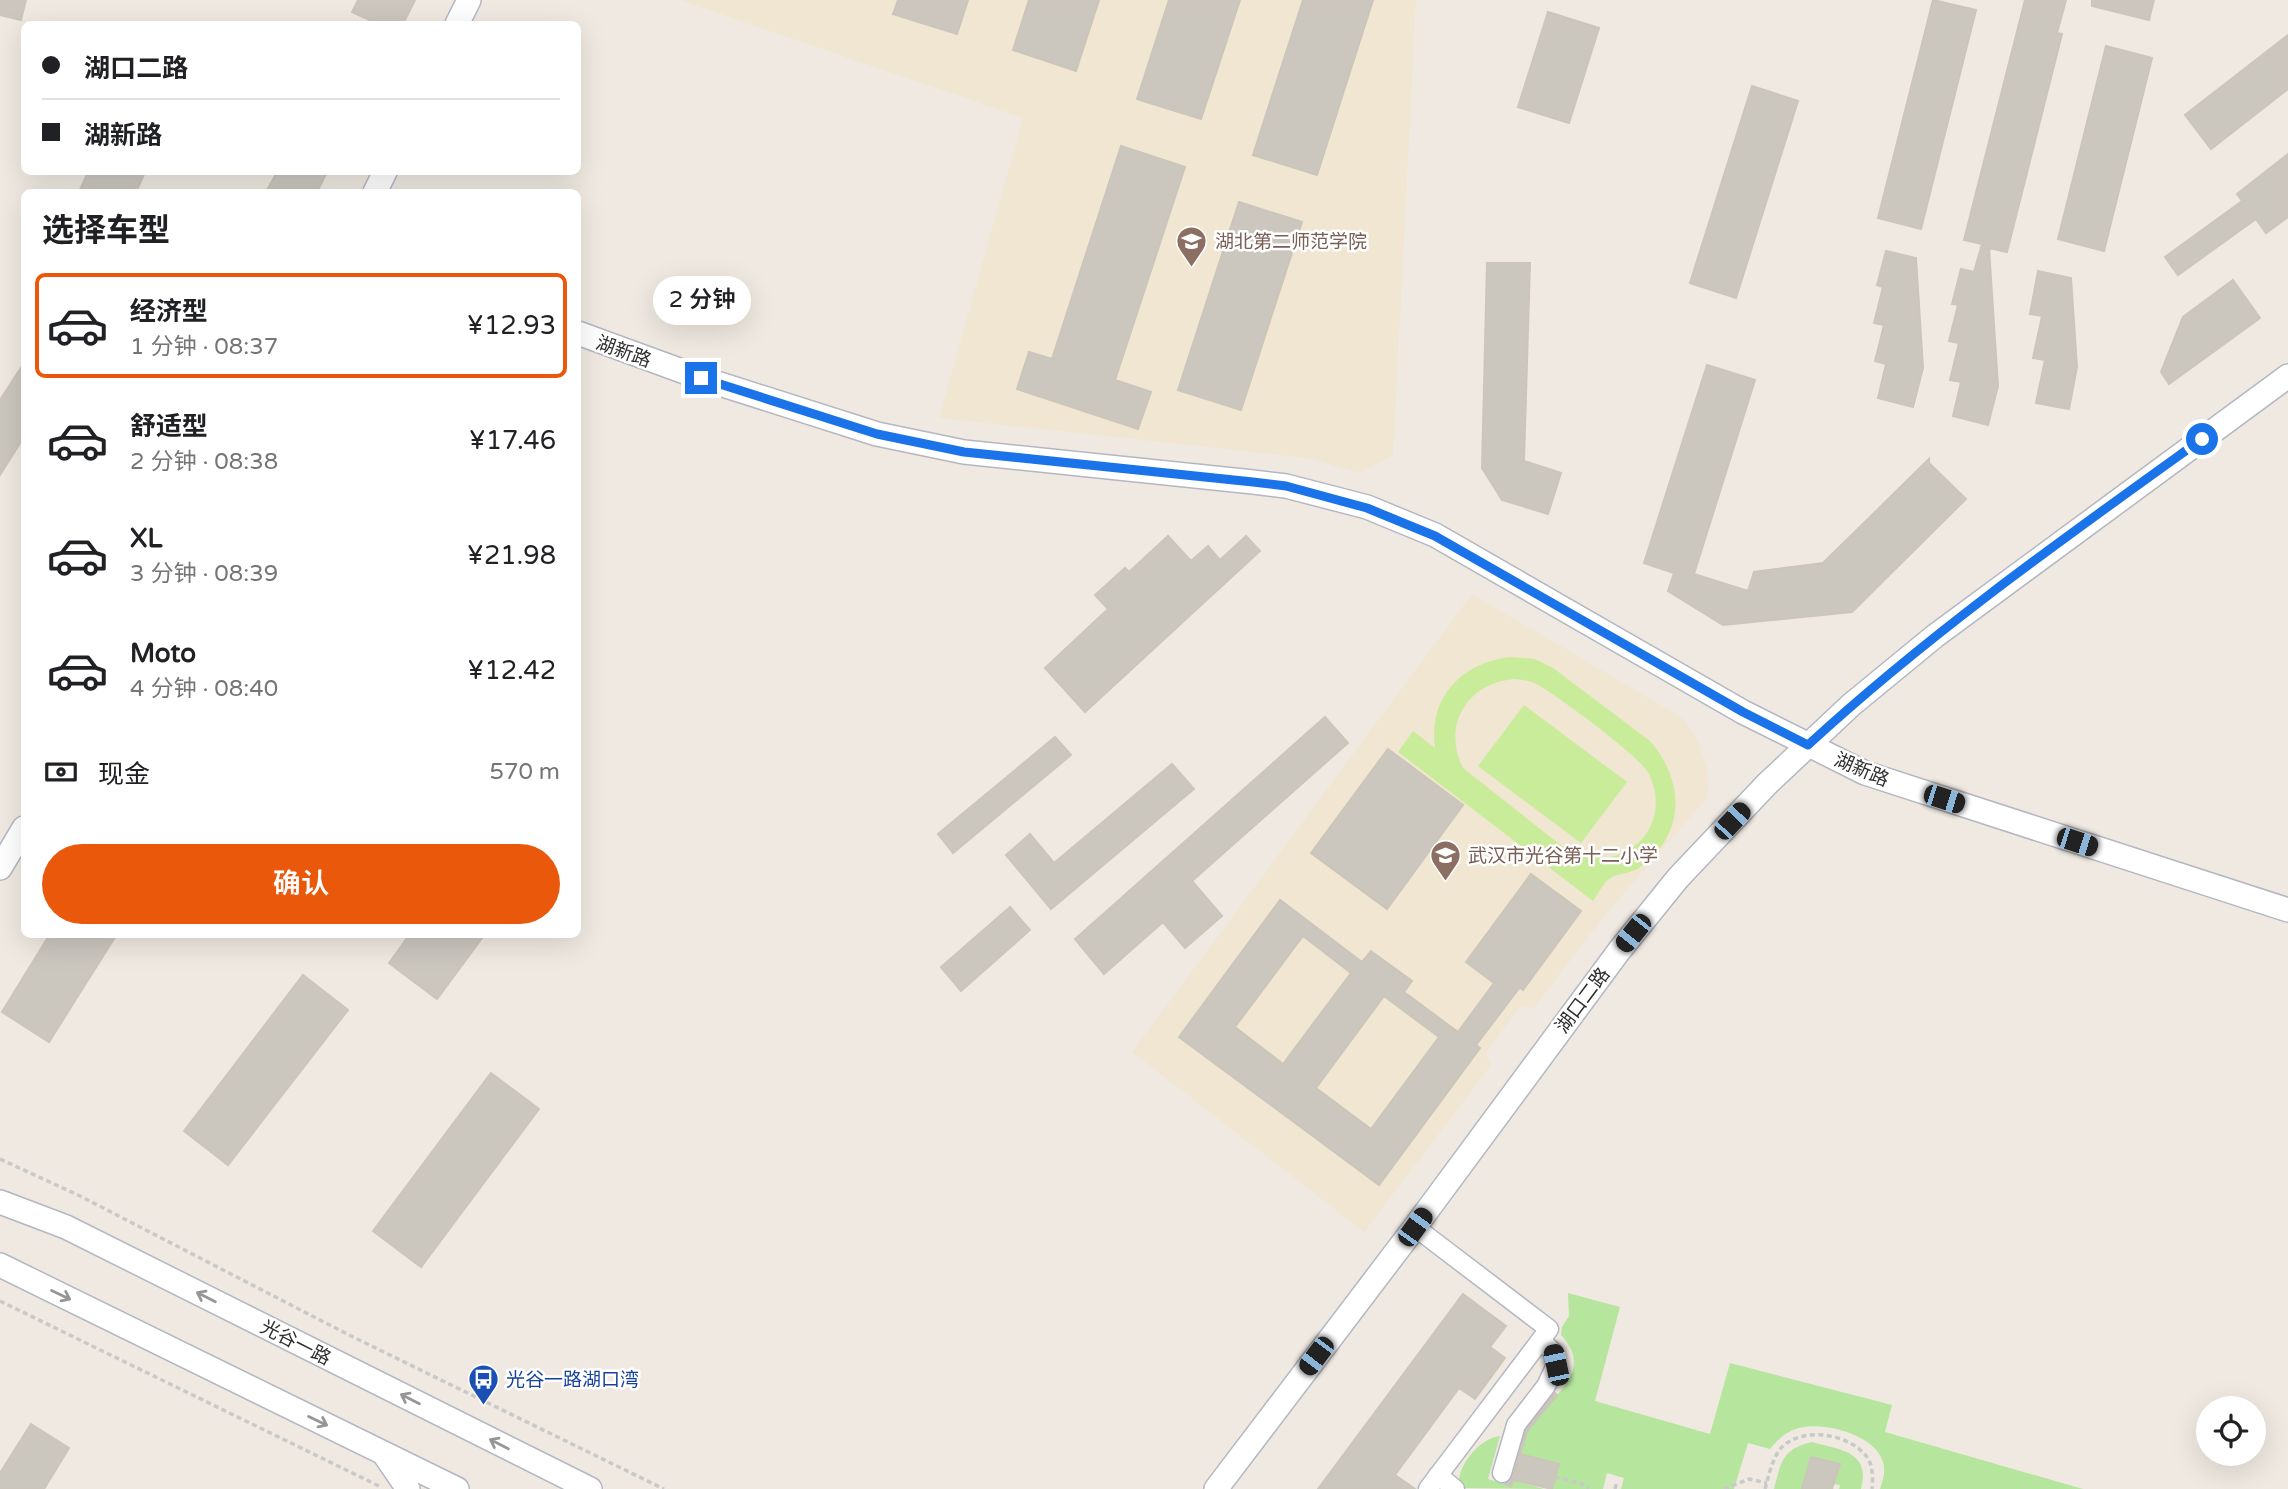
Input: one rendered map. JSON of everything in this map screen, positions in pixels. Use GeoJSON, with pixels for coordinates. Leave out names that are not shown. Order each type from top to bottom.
{"type":"FeatureCollection","features":[{"type":"Feature","properties":{"kind":"street"},"geometry":{"type":"LineString","coordinates":[[458,21],[468,0]]}},
{"type":"Feature","properties":{"kind":"street","name":"湖新路"},"geometry":{"type":"LineString","coordinates":[[581,334],[701,378],[890,437],[964,452],[1286,486],[1367,508],[1435,536],[1743,712],[1865,773],[2288,910]]}},
{"type":"Feature","properties":{"kind":"street","name":"湖口二路"},"geometry":{"type":"LineString","coordinates":[[1216,1489],[1415,1227],[1619,951],[1678,878],[1767,783],[1851,705],[1935,636],[2288,376]]}},
{"type":"Feature","properties":{"kind":"street"},"geometry":{"type":"LineString","coordinates":[[0,869],[21,833]]}},
{"type":"Feature","properties":{"kind":"street","name":"光谷一路"},"geometry":{"type":"LineString","coordinates":[[0,1202],[66,1227],[590,1489]]}},
{"type":"Feature","properties":{"kind":"street"},"geometry":{"type":"LineString","coordinates":[[1415,1227],[1549,1329],[1433,1482],[1455,1489]]}},
{"type":"Feature","properties":{"kind":"street"},"geometry":{"type":"LineString","coordinates":[[0,1265],[457,1489]]}},
{"type":"Feature","properties":{"kind":"street"},"geometry":{"type":"LineString","coordinates":[[1502,1473],[1516,1425],[1546,1386],[1556,1365],[1553,1352],[1541,1340]]}},
{"type":"Feature","properties":{"kind":"street"},"geometry":{"type":"LineString","coordinates":[[384,1454],[408,1489]]}},
{"type":"Feature","properties":{"kind":"path"},"geometry":{"type":"LineString","coordinates":[[0,1159],[80,1196],[351,1336],[587,1449],[664,1489]]}},
{"type":"Feature","properties":{"kind":"path"},"geometry":{"type":"LineString","coordinates":[[0,1301],[386,1489]]}},
{"type":"Feature","properties":{"kind":"path"},"geometry":{"type":"LineString","coordinates":[[1765,1489],[1775,1457],[1782,1447],[1791,1440],[1809,1434],[1826,1436],[1856,1448],[1867,1457],[1872,1470],[1872,1489]]}},
{"type":"Feature","properties":{"kind":"path"},"geometry":{"type":"LineString","coordinates":[[1555,1477],[1580,1483],[1589,1489]]}},
{"type":"Feature","properties":{"kind":"path"},"geometry":{"type":"LineString","coordinates":[[1724,1489],[1749,1479],[1767,1483]]}},
{"type":"Feature","properties":{"kind":"path"},"geometry":{"type":"LineString","coordinates":[[1615,1489],[1617,1481]]}},
{"type":"Feature","properties":{"kind":"shaded area","name":"湖北第二师范学院"},"geometry":{"type":"Polygon","coordinates":[[[680,0],[1416,0],[1393,455],[1360,473],[1308,458],[939,418],[1023,118],[680,0]]]}},
{"type":"Feature","properties":{"kind":"shaded area","name":"武汉市光谷第十二小学"},"geometry":{"type":"Polygon","coordinates":[[[1472,594],[1681,717],[1697,738],[1707,768],[1708,791],[1706,799],[1605,915],[1533,1009],[1521,1005],[1485,1054],[1492,1064],[1364,1232],[1132,1052],[1472,594]]]}},
{"type":"Feature","properties":{"kind":"green space"},"geometry":{"type":"Polygon","coordinates":[[[1510,657],[1535,659],[1553,668],[1650,741],[1670,773],[1675,807],[1665,840],[1654,855],[1639,868],[1609,879],[1593,901],[1398,752],[1413,731],[1435,748],[1434,730],[1443,699],[1463,675],[1492,661],[1510,657]],[[1515,679],[1484,688],[1463,708],[1455,736],[1463,768],[1572,854],[1592,858],[1610,857],[1627,851],[1640,841],[1650,828],[1655,812],[1655,793],[1649,774],[1631,754],[1581,715],[1537,684],[1515,679]]]}},
{"type":"Feature","properties":{"kind":"green space"},"geometry":{"type":"Polygon","coordinates":[[[1524,705],[1627,782],[1581,843],[1478,766],[1524,705]]]}},
{"type":"Feature","properties":{"kind":"green space"},"geometry":{"type":"Polygon","coordinates":[[[1568,1293],[1620,1307],[1595,1401],[1710,1434],[1730,1363],[1892,1405],[1885,1432],[2083,1489],[1880,1489],[1884,1465],[1878,1452],[1869,1443],[1843,1431],[1814,1426],[1802,1427],[1788,1433],[1770,1449],[1748,1443],[1734,1489],[1621,1489],[1624,1478],[1607,1473],[1603,1489],[1552,1489],[1559,1464],[1520,1454],[1534,1420],[1564,1387],[1571,1375],[1574,1363],[1571,1350],[1561,1335],[1562,1327],[1569,1316],[1568,1293]]]}},
{"type":"Feature","properties":{"kind":"green space"},"geometry":{"type":"Polygon","coordinates":[[[1500,1436],[1488,1479],[1511,1486],[1513,1480],[1544,1489],[1464,1488],[1459,1481],[1467,1459],[1486,1441],[1500,1436]]]}},
{"type":"Feature","properties":{"kind":"green space"},"geometry":{"type":"Polygon","coordinates":[[[1812,1442],[1851,1454],[1862,1467],[1861,1489],[1839,1489],[1840,1485],[1834,1484],[1840,1464],[1812,1457],[1802,1489],[1774,1489],[1784,1458],[1794,1448],[1812,1442]]]}},
{"type":"Feature","properties":{"kind":"building"},"geometry":{"type":"Polygon","coordinates":[[[0,0],[26,0],[21,20],[0,15],[0,0]]]}},
{"type":"Feature","properties":{"kind":"building"},"geometry":{"type":"Polygon","coordinates":[[[358,0],[415,0],[404,21],[372,21],[352,12],[358,0]]]}},
{"type":"Feature","properties":{"kind":"building"},"geometry":{"type":"Polygon","coordinates":[[[898,0],[968,0],[957,34],[893,14],[898,0]]]}},
{"type":"Feature","properties":{"kind":"building"},"geometry":{"type":"Polygon","coordinates":[[[1029,0],[1099,0],[1076,71],[1013,50],[1029,0]]]}},
{"type":"Feature","properties":{"kind":"building"},"geometry":{"type":"Polygon","coordinates":[[[1169,0],[1240,0],[1201,119],[1137,99],[1169,0]]]}},
{"type":"Feature","properties":{"kind":"building"},"geometry":{"type":"Polygon","coordinates":[[[1303,0],[1373,0],[1317,175],[1253,155],[1303,0]]]}},
{"type":"Feature","properties":{"kind":"building"},"geometry":{"type":"Polygon","coordinates":[[[1933,0],[1976,10],[1921,229],[1878,218],[1933,0]]]}},
{"type":"Feature","properties":{"kind":"building"},"geometry":{"type":"Polygon","coordinates":[[[2025,0],[2066,0],[2057,33],[2062,34],[2007,252],[1989,248],[1998,386],[1988,425],[1953,416],[1961,382],[1950,380],[1959,343],[1949,341],[1958,305],[1952,304],[1961,269],[1974,272],[1982,244],[1964,240],[2025,0]]]}},
{"type":"Feature","properties":{"kind":"building"},"geometry":{"type":"Polygon","coordinates":[[[2092,0],[2154,0],[2149,20],[2092,6],[2092,0]]]}},
{"type":"Feature","properties":{"kind":"building"},"geometry":{"type":"Polygon","coordinates":[[[1548,12],[1599,28],[1569,123],[1518,107],[1548,12]]]}},
{"type":"Feature","properties":{"kind":"building"},"geometry":{"type":"Polygon","coordinates":[[[2288,35],[2288,89],[2211,149],[2185,115],[2288,35]]]}},
{"type":"Feature","properties":{"kind":"building"},"geometry":{"type":"Polygon","coordinates":[[[2106,46],[2152,58],[2104,251],[2058,239],[2106,46]]]}},
{"type":"Feature","properties":{"kind":"building"},"geometry":{"type":"Polygon","coordinates":[[[1752,86],[1798,101],[1736,298],[1690,283],[1752,86]]]}},
{"type":"Feature","properties":{"kind":"building"},"geometry":{"type":"Polygon","coordinates":[[[1121,146],[1185,167],[1115,380],[1151,392],[1138,429],[1017,389],[1029,352],[1052,359],[1121,146]]]}},
{"type":"Feature","properties":{"kind":"building"},"geometry":{"type":"Polygon","coordinates":[[[2288,154],[2288,217],[2266,233],[2256,219],[2178,275],[2165,257],[2242,201],[2237,194],[2288,154]]]}},
{"type":"Feature","properties":{"kind":"building"},"geometry":{"type":"Polygon","coordinates":[[[87,175],[144,175],[137,189],[80,189],[87,175]]]}},
{"type":"Feature","properties":{"kind":"building"},"geometry":{"type":"Polygon","coordinates":[[[275,175],[326,175],[318,189],[268,189],[275,175]]]}},
{"type":"Feature","properties":{"kind":"building"},"geometry":{"type":"Polygon","coordinates":[[[1239,202],[1302,222],[1241,410],[1178,390],[1239,202]]]}},
{"type":"Feature","properties":{"kind":"building"},"geometry":{"type":"Polygon","coordinates":[[[1886,251],[1916,258],[1923,368],[1913,407],[1878,398],[1886,364],[1875,361],[1884,325],[1874,323],[1883,287],[1877,285],[1886,251]]]}},
{"type":"Feature","properties":{"kind":"building"},"geometry":{"type":"Polygon","coordinates":[[[1487,263],[1530,263],[1524,461],[1561,473],[1548,514],[1502,500],[1482,468],[1487,263]]]}},
{"type":"Feature","properties":{"kind":"building"},"geometry":{"type":"Polygon","coordinates":[[[2038,271],[2071,278],[2077,367],[2069,409],[2036,403],[2045,360],[2033,358],[2042,316],[2030,314],[2038,271]]]}},
{"type":"Feature","properties":{"kind":"building"},"geometry":{"type":"Polygon","coordinates":[[[2233,280],[2260,318],[2169,384],[2161,372],[2183,317],[2233,280]]]}},
{"type":"Feature","properties":{"kind":"building"},"geometry":{"type":"Polygon","coordinates":[[[1707,365],[1755,380],[1694,574],[1748,591],[1754,572],[1823,563],[1929,459],[1929,463],[1966,499],[1852,612],[1723,625],[1668,591],[1674,573],[1644,563],[1707,365]]]}},
{"type":"Feature","properties":{"kind":"building"},"geometry":{"type":"Polygon","coordinates":[[[21,368],[21,442],[0,475],[0,400],[21,368]]]}},
{"type":"Feature","properties":{"kind":"building"},"geometry":{"type":"Polygon","coordinates":[[[1168,536],[1191,561],[1208,546],[1220,560],[1246,536],[1260,551],[1085,712],[1045,668],[1108,609],[1095,595],[1125,568],[1129,572],[1168,536]]]}},
{"type":"Feature","properties":{"kind":"building"},"geometry":{"type":"Polygon","coordinates":[[[1325,717],[1348,743],[1192,881],[1222,916],[1185,948],[1163,922],[1104,974],[1075,939],[1325,717]]]}},
{"type":"Feature","properties":{"kind":"building"},"geometry":{"type":"Polygon","coordinates":[[[1055,737],[1071,755],[953,853],[938,834],[1055,737]]]}},
{"type":"Feature","properties":{"kind":"building"},"geometry":{"type":"Polygon","coordinates":[[[1388,749],[1463,805],[1387,909],[1311,853],[1388,749]]]}},
{"type":"Feature","properties":{"kind":"building"},"geometry":{"type":"Polygon","coordinates":[[[1172,764],[1194,789],[1051,909],[1006,855],[1030,834],[1054,863],[1172,764]]]}},
{"type":"Feature","properties":{"kind":"building"},"geometry":{"type":"Polygon","coordinates":[[[1531,874],[1581,911],[1523,990],[1520,987],[1476,1045],[1480,1048],[1379,1185],[1179,1037],[1280,900],[1362,962],[1371,951],[1412,981],[1404,992],[1458,1032],[1494,983],[1466,962],[1531,874]],[[1303,936],[1235,1027],[1283,1064],[1351,973],[1303,936]],[[1384,996],[1316,1088],[1371,1129],[1439,1037],[1384,996]]]}},
{"type":"Feature","properties":{"kind":"building"},"geometry":{"type":"Polygon","coordinates":[[[1010,907],[1030,930],[961,991],[941,967],[1010,907]]]}},
{"type":"Feature","properties":{"kind":"building"},"geometry":{"type":"Polygon","coordinates":[[[48,938],[114,938],[49,1042],[2,1012],[48,938]]]}},
{"type":"Feature","properties":{"kind":"building"},"geometry":{"type":"Polygon","coordinates":[[[407,938],[482,938],[437,999],[389,963],[407,938]]]}},
{"type":"Feature","properties":{"kind":"building"},"geometry":{"type":"Polygon","coordinates":[[[303,975],[348,1010],[228,1165],[184,1131],[303,975]]]}},
{"type":"Feature","properties":{"kind":"building"},"geometry":{"type":"Polygon","coordinates":[[[491,1073],[539,1109],[421,1267],[373,1231],[491,1073]]]}},
{"type":"Feature","properties":{"kind":"building"},"geometry":{"type":"Polygon","coordinates":[[[1463,1294],[1506,1326],[1490,1347],[1505,1358],[1475,1399],[1459,1388],[1395,1475],[1415,1489],[1318,1489],[1463,1294]]]}},
{"type":"Feature","properties":{"kind":"building"},"geometry":{"type":"Polygon","coordinates":[[[1555,1393],[1557,1395],[1527,1431],[1520,1454],[1559,1464],[1552,1489],[1513,1480],[1511,1486],[1505,1484],[1513,1476],[1526,1430],[1555,1393]]]}},
{"type":"Feature","properties":{"kind":"building"},"geometry":{"type":"Polygon","coordinates":[[[31,1424],[69,1448],[44,1489],[0,1489],[0,1473],[31,1424]]]}},
{"type":"Feature","properties":{"kind":"building"},"geometry":{"type":"Polygon","coordinates":[[[1811,1457],[1840,1464],[1832,1489],[1802,1489],[1811,1457]]]}},
{"type":"Feature","properties":{"kind":"place","name":"湖北第二师范学院"},"geometry":{"type":"Point","coordinates":[1192,268]}},
{"type":"Feature","properties":{"kind":"place","name":"武汉市光谷第十二小学"},"geometry":{"type":"Point","coordinates":[1445,882]}},
{"type":"Feature","properties":{"kind":"place","name":"光谷一路湖口湾"},"geometry":{"type":"Point","coordinates":[483,1406]}},
{"type":"Feature","properties":{"kind":"route"},"geometry":{"type":"LineString","coordinates":[[701,378],[877,434],[928,445],[964,452],[1286,486],[1367,508],[1435,536],[1743,712],[1808,745],[1851,705],[1935,636],[2202,439]]}}]}
